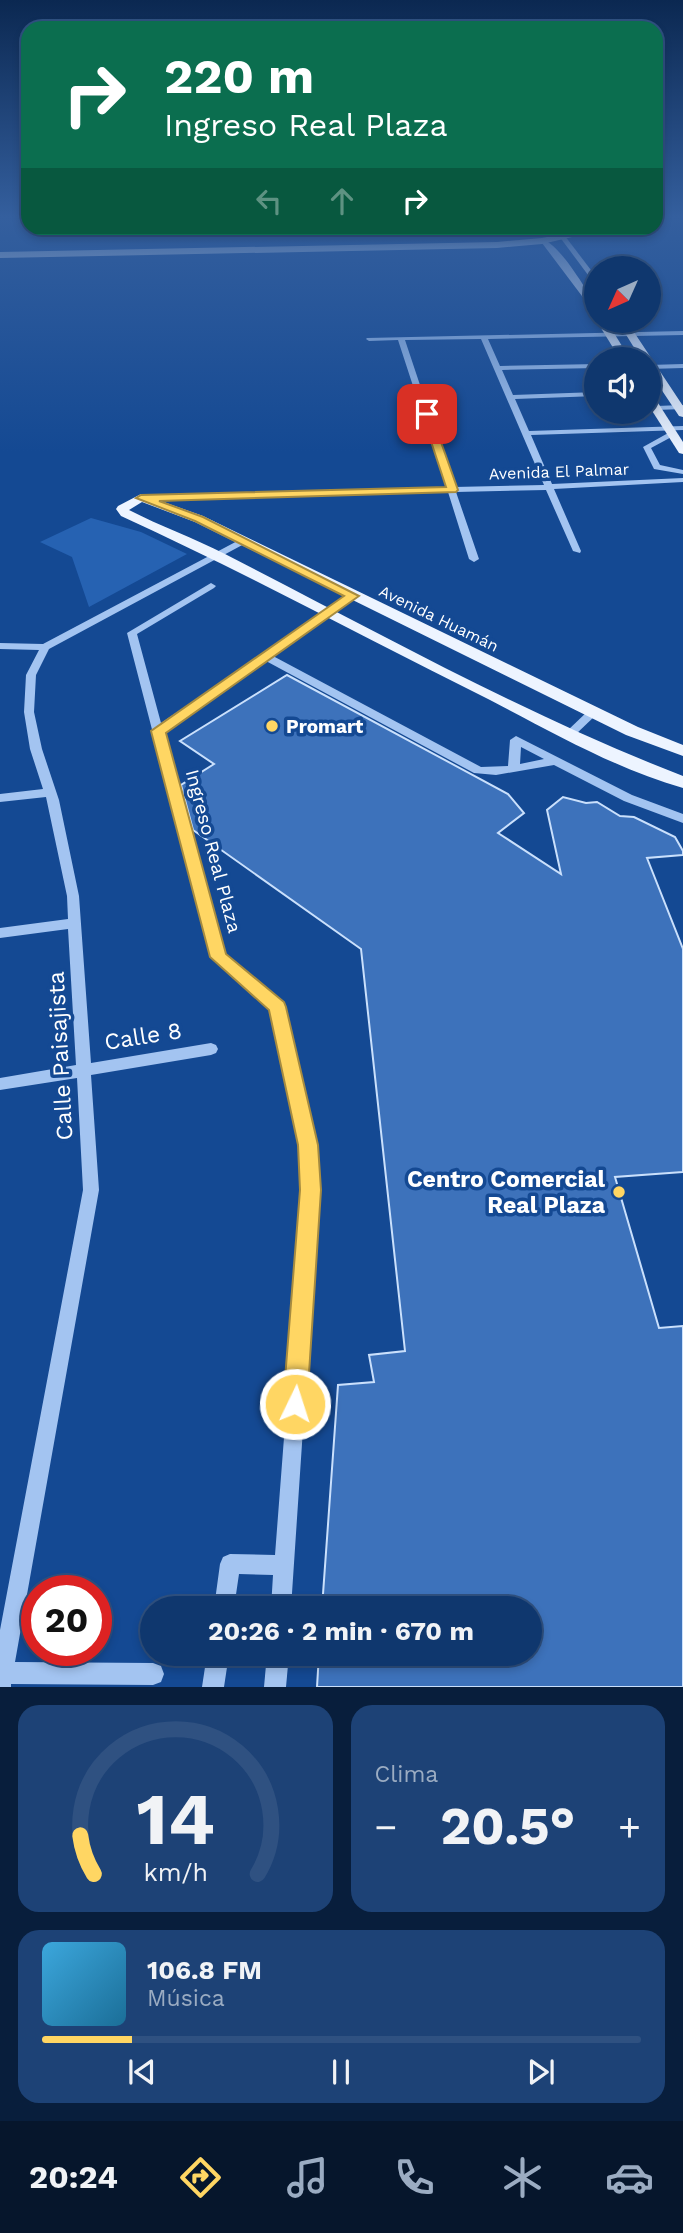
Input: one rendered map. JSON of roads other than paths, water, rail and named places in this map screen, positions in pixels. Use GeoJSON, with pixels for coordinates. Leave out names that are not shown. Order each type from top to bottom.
{"type":"FeatureCollection","features":[{"type":"Feature","properties":{"kind":"main road"},"geometry":{"type":"LineString","coordinates":[[611,334],[618,347]]}},
{"type":"Feature","properties":{"kind":"main road"},"geometry":{"type":"LineString","coordinates":[[631,334],[639,347]]}},
{"type":"Feature","properties":{"kind":"main road"},"geometry":{"type":"LineString","coordinates":[[661,381],[681,409]]}},
{"type":"Feature","properties":{"kind":"main road"},"geometry":{"type":"LineString","coordinates":[[661,414],[675,431],[683,451]]}},
{"type":"Feature","properties":{"kind":"main road"},"geometry":{"type":"LineString","coordinates":[[141,498],[122,511],[218,555],[326,613],[606,752],[683,782]]}},
{"type":"Feature","properties":{"kind":"main road","name":"Avenida Huamán"},"geometry":{"type":"LineString","coordinates":[[141,498],[199,519],[593,712],[683,751]]}},
{"type":"Feature","properties":{"kind":"street"},"geometry":{"type":"LineString","coordinates":[[369,339],[683,333]]}},
{"type":"Feature","properties":{"kind":"street"},"geometry":{"type":"LineString","coordinates":[[484,337],[578,551]]}},
{"type":"Feature","properties":{"kind":"street"},"geometry":{"type":"LineString","coordinates":[[401,338],[474,559]]}},
{"type":"Feature","properties":{"kind":"street"},"geometry":{"type":"LineString","coordinates":[[661,365],[683,366]]}},
{"type":"Feature","properties":{"kind":"street"},"geometry":{"type":"LineString","coordinates":[[498,368],[584,366]]}},
{"type":"Feature","properties":{"kind":"street"},"geometry":{"type":"LineString","coordinates":[[511,397],[584,394]]}},
{"type":"Feature","properties":{"kind":"street"},"geometry":{"type":"LineString","coordinates":[[661,408],[681,409]]}},
{"type":"Feature","properties":{"kind":"street"},"geometry":{"type":"LineString","coordinates":[[527,433],[675,431]]}},
{"type":"Feature","properties":{"kind":"street"},"geometry":{"type":"LineString","coordinates":[[675,431],[646,447],[657,467],[683,472]]}},
{"type":"Feature","properties":{"kind":"street","name":"Avenida El Palmar"},"geometry":{"type":"LineString","coordinates":[[141,498],[549,487],[683,480]]}},
{"type":"Feature","properties":{"kind":"street"},"geometry":{"type":"LineString","coordinates":[[0,646],[45,648],[59,638],[243,541]]}},
{"type":"Feature","properties":{"kind":"street","name":"Ingreso Real Plaza"},"geometry":{"type":"LineString","coordinates":[[211,586],[132,633],[218,957],[277,1007],[308,1145],[311,1190],[282,1596]]}},
{"type":"Feature","properties":{"kind":"street"},"geometry":{"type":"LineString","coordinates":[[158,731],[353,596]]}},
{"type":"Feature","properties":{"kind":"street","name":"Calle Paisajista"},"geometry":{"type":"LineString","coordinates":[[1,1677],[91,1190],[73,896],[51,792],[36,749],[29,712],[31,675],[45,648]]}},
{"type":"Feature","properties":{"kind":"street"},"geometry":{"type":"LineString","coordinates":[[267,657],[478,770],[491,774],[514,767],[554,761]]}},
{"type":"Feature","properties":{"kind":"street"},"geometry":{"type":"LineString","coordinates":[[570,734],[593,712]]}},
{"type":"Feature","properties":{"kind":"street"},"geometry":{"type":"LineString","coordinates":[[514,767],[516,740],[628,798],[683,819]]}},
{"type":"Feature","properties":{"kind":"street"},"geometry":{"type":"LineString","coordinates":[[0,798],[51,792]]}},
{"type":"Feature","properties":{"kind":"street"},"geometry":{"type":"LineString","coordinates":[[0,933],[75,923]]}},
{"type":"Feature","properties":{"kind":"street","name":"Calle 8"},"geometry":{"type":"LineString","coordinates":[[0,1084],[211,1049]]}},
{"type":"Feature","properties":{"kind":"street"},"geometry":{"type":"LineString","coordinates":[[226,1596],[230,1564],[284,1564]]}},
{"type":"Feature","properties":{"kind":"street"},"geometry":{"type":"LineString","coordinates":[[213,1687],[216,1666]]}},
{"type":"Feature","properties":{"kind":"street"},"geometry":{"type":"LineString","coordinates":[[275,1687],[277,1666]]}},
{"type":"Feature","properties":{"kind":"street"},"geometry":{"type":"LineString","coordinates":[[1,1677],[153,1674]]}},
{"type":"Feature","properties":{"kind":"place","name":"Promart"},"geometry":{"type":"Point","coordinates":[272,726]}},
{"type":"Feature","properties":{"kind":"place","name":"Centro Comercial Real Plaza"},"geometry":{"type":"Point","coordinates":[619,1192]}}]}
